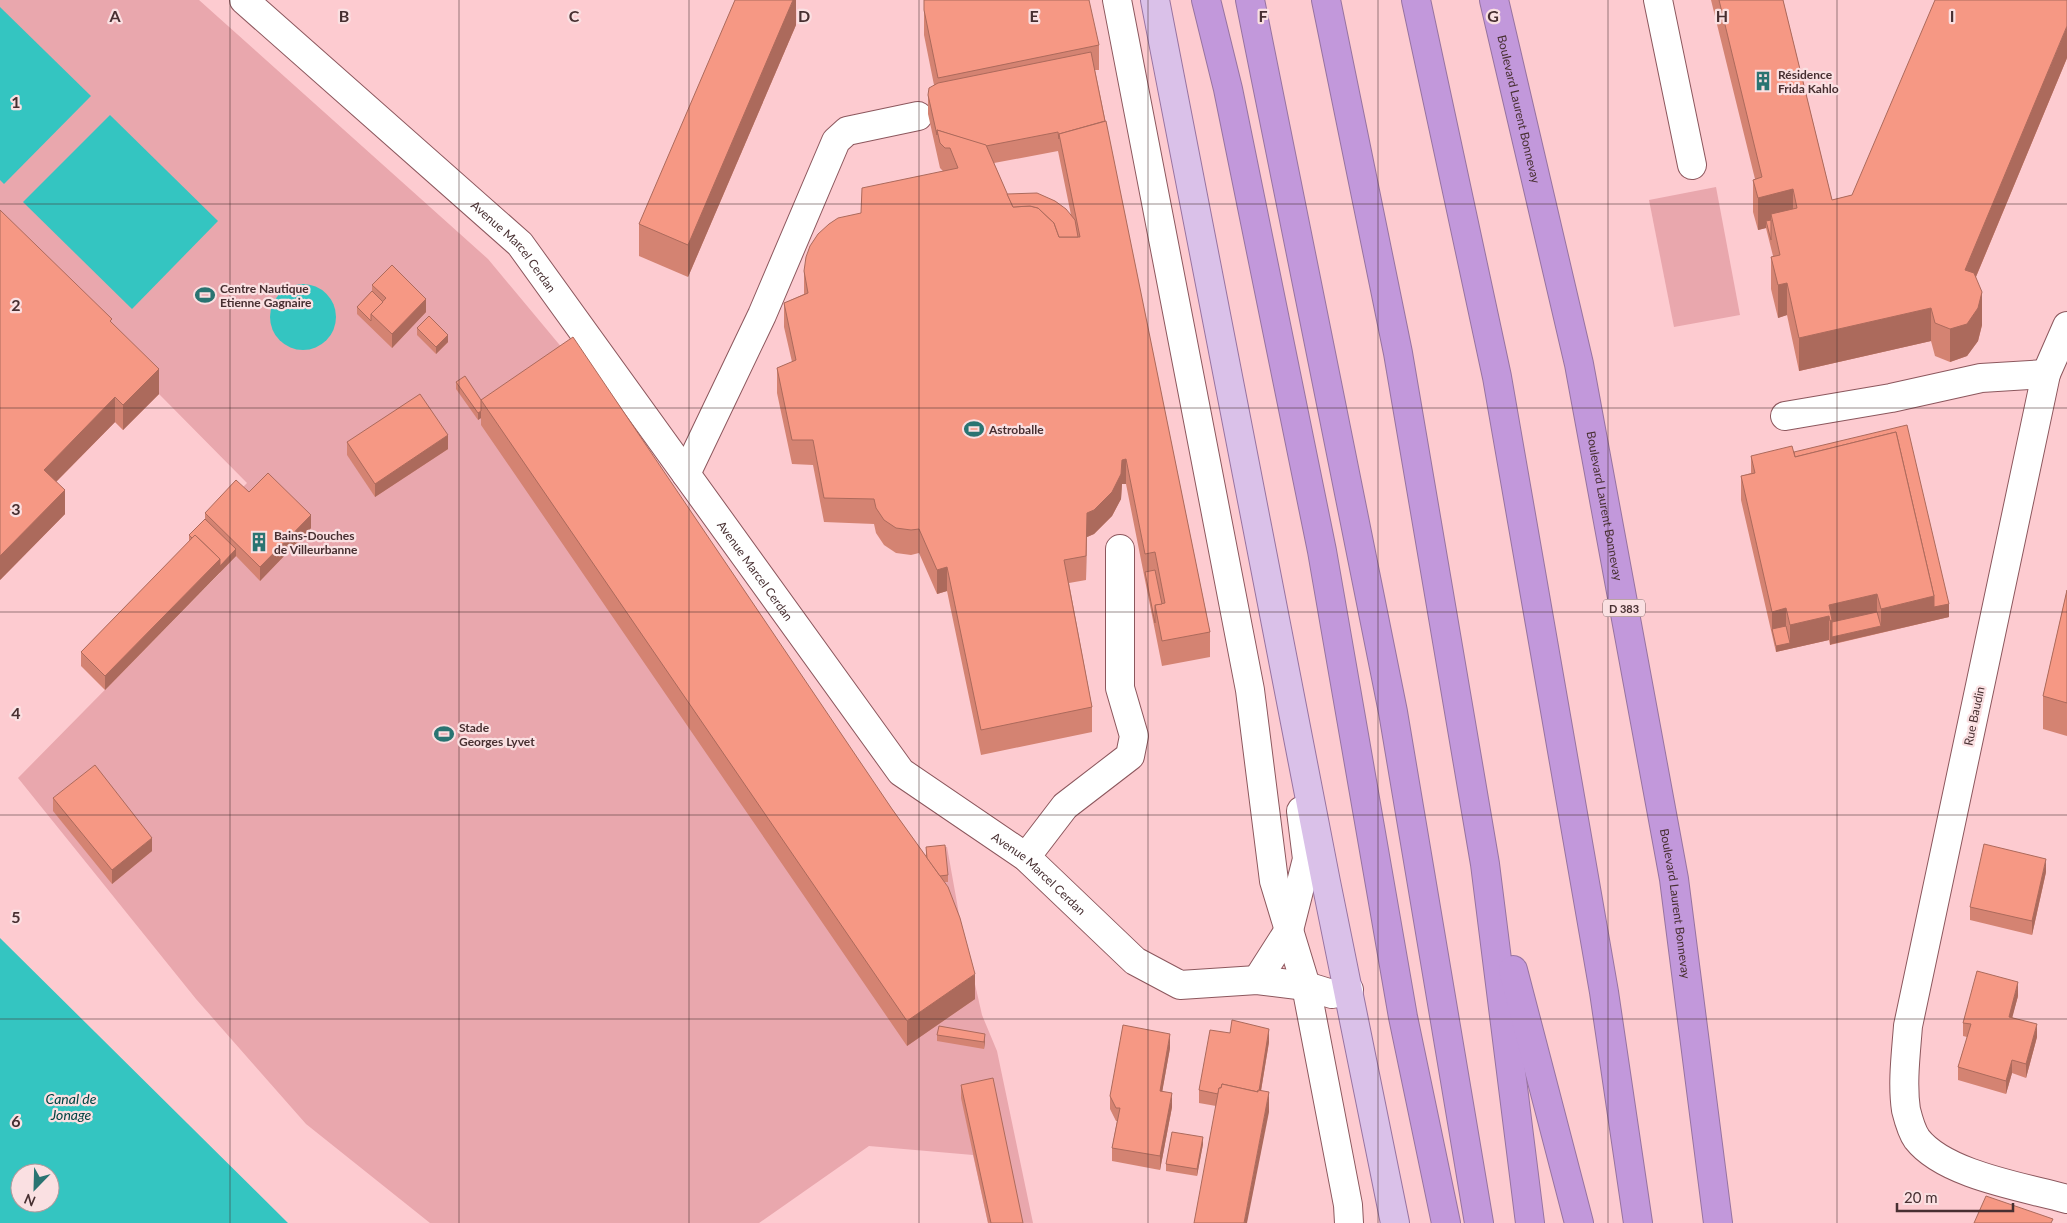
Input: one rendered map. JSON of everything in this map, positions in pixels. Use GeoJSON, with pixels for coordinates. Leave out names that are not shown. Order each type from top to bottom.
{"type":"FeatureCollection","features":[{"type":"Feature","properties":{"kind":"highway"},"geometry":{"type":"LineString","coordinates":[[1206,0],[1228,89],[1322,552],[1403,1017],[1446,1223]]}},
{"type":"Feature","properties":{"kind":"highway"},"geometry":{"type":"LineString","coordinates":[[1250,0],[1393,712],[1478,1223]]}},
{"type":"Feature","properties":{"kind":"highway"},"geometry":{"type":"LineString","coordinates":[[1326,0],[1398,352],[1485,864],[1530,1223]]}},
{"type":"Feature","properties":{"kind":"highway"},"geometry":{"type":"LineString","coordinates":[[1416,0],[1497,376],[1604,992],[1638,1223]]}},
{"type":"Feature","properties":{"kind":"highway","name":"Boulevard Laurent Bonnevay"},"geometry":{"type":"LineString","coordinates":[[1494,0],[1579,364],[1674,879],[1718,1223]]}},
{"type":"Feature","properties":{"kind":"highway"},"geometry":{"type":"LineString","coordinates":[[1485,864],[1580,1223]]}},
{"type":"Feature","properties":{"kind":"main road"},"geometry":{"type":"LineString","coordinates":[[1154,0],[1304,771],[1395,1223]]}},
{"type":"Feature","properties":{"kind":"street","name":"Avenue Marcel Cerdan"},"geometry":{"type":"LineString","coordinates":[[244,0],[520,244],[900,772],[1026,857],[1135,961],[1180,985],[1257,980],[1306,986],[1332,994],[1349,990]]}},
{"type":"Feature","properties":{"kind":"street"},"geometry":{"type":"LineString","coordinates":[[1117,0],[1250,690],[1274,881],[1306,986],[1348,1205],[1348,1223]]}},
{"type":"Feature","properties":{"kind":"street"},"geometry":{"type":"LineString","coordinates":[[1658,0],[1692,164]]}},
{"type":"Feature","properties":{"kind":"street"},"geometry":{"type":"LineString","coordinates":[[686,474],[762,315],[836,141],[847,131],[918,116]]}},
{"type":"Feature","properties":{"kind":"street","name":"Rue Baudin"},"geometry":{"type":"LineString","coordinates":[[2067,326],[2046,374],[1908,1026],[1905,1067],[1906,1110],[1916,1138],[1933,1155],[1964,1171],[2067,1199]]}},
{"type":"Feature","properties":{"kind":"street"},"geometry":{"type":"LineString","coordinates":[[1786,416],[1891,398],[1981,378],[2046,374]]}},
{"type":"Feature","properties":{"kind":"street"},"geometry":{"type":"LineString","coordinates":[[1026,857],[1065,806],[1130,756],[1134,736],[1120,688],[1120,549]]}},
{"type":"Feature","properties":{"kind":"street"},"geometry":{"type":"LineString","coordinates":[[1257,980],[1289,930],[1307,860],[1300,801],[1304,771]]}},
{"type":"Feature","properties":{"kind":"shaded area","name":"Stade Georges Lyvet"},"geometry":{"type":"Polygon","coordinates":[[[0,0],[199,0],[488,259],[573,361],[919,856],[944,851],[945,847],[947,847],[959,914],[982,1015],[997,1051],[1033,1223],[988,1223],[973,1155],[869,1146],[759,1223],[430,1223],[306,1124],[196,999],[18,778],[220,573],[236,494],[247,483],[159,394],[123,430],[115,422],[44,494],[65,514],[0,580],[0,0]]]}},
{"type":"Feature","properties":{"kind":"shaded area"},"geometry":{"type":"Polygon","coordinates":[[[1716,187],[1740,315],[1674,327],[1649,200],[1716,187]]]}},
{"type":"Feature","properties":{"kind":"water"},"geometry":{"type":"Polygon","coordinates":[[[0,7],[91,96],[4,184],[0,180],[0,7]]]}},
{"type":"Feature","properties":{"kind":"water"},"geometry":{"type":"Polygon","coordinates":[[[110,115],[218,221],[132,309],[23,202],[110,115]]]}},
{"type":"Feature","properties":{"kind":"water"},"geometry":{"type":"Polygon","coordinates":[[[309,284],[327,293],[334,304],[336,317],[334,330],[327,341],[316,348],[297,350],[279,341],[272,330],[270,311],[279,293],[290,286],[309,284]]]}},
{"type":"Feature","properties":{"kind":"water","name":"Canal de Jonage"},"geometry":{"type":"Polygon","coordinates":[[[0,938],[288,1223],[0,1223],[0,938]]]}},
{"type":"Feature","properties":{"kind":"building"},"geometry":{"type":"Polygon","coordinates":[[[735,0],[793,0],[688,245],[639,224],[735,0]]]}},
{"type":"Feature","properties":{"kind":"building"},"geometry":{"type":"Polygon","coordinates":[[[924,0],[1089,0],[1099,45],[938,78],[924,10],[924,0]]]}},
{"type":"Feature","properties":{"kind":"building"},"geometry":{"type":"Polygon","coordinates":[[[1719,0],[1783,0],[1832,200],[1852,195],[1935,0],[2067,0],[2067,26],[1965,270],[1974,273],[1982,292],[1978,308],[1967,324],[1950,329],[1935,323],[1931,308],[1799,338],[1787,283],[1778,285],[1771,257],[1780,255],[1771,214],[1797,208],[1793,189],[1758,198],[1753,180],[1762,177],[1719,0]]]}},
{"type":"Feature","properties":{"kind":"building"},"geometry":{"type":"Polygon","coordinates":[[[1091,52],[1105,121],[1059,134],[1059,139],[1058,132],[986,146],[937,130],[937,135],[928,95],[929,88],[938,83],[1091,52]]]}},
{"type":"Feature","properties":{"kind":"building","name":"Astroballe"},"geometry":{"type":"Polygon","coordinates":[[[1106,121],[1210,632],[1162,641],[1155,605],[1165,603],[1155,552],[1145,554],[1126,459],[1122,460],[1121,474],[1112,492],[1094,510],[1087,513],[1086,556],[1064,560],[1092,707],[981,730],[947,567],[937,570],[919,529],[896,528],[884,520],[876,508],[874,499],[824,498],[813,440],[792,440],[777,368],[796,360],[784,303],[808,293],[804,271],[810,246],[818,234],[838,218],[861,213],[862,188],[958,168],[950,148],[945,148],[940,143],[937,130],[986,145],[1013,207],[1030,206],[1038,208],[1054,223],[1059,237],[1080,237],[1059,134],[1106,121]]]}},
{"type":"Feature","properties":{"kind":"building"},"geometry":{"type":"Polygon","coordinates":[[[1037,193],[1055,201],[1066,209],[1075,220],[1078,237],[1059,237],[1054,223],[1038,208],[1030,206],[1013,207],[1007,194],[1037,193]]]}},
{"type":"Feature","properties":{"kind":"building"},"geometry":{"type":"Polygon","coordinates":[[[0,210],[112,319],[110,321],[159,369],[123,405],[115,397],[44,470],[65,490],[0,556],[0,210]]]}},
{"type":"Feature","properties":{"kind":"building"},"geometry":{"type":"Polygon","coordinates":[[[1771,220],[1771,240],[1766,221],[1771,220]]]}},
{"type":"Feature","properties":{"kind":"building"},"geometry":{"type":"Polygon","coordinates":[[[392,265],[426,299],[392,334],[371,314],[386,298],[372,285],[392,265]]]}},
{"type":"Feature","properties":{"kind":"building"},"geometry":{"type":"Polygon","coordinates":[[[372,291],[383,302],[371,314],[371,321],[357,307],[372,291]]]}},
{"type":"Feature","properties":{"kind":"building"},"geometry":{"type":"Polygon","coordinates":[[[429,316],[448,335],[436,347],[417,328],[429,316]]]}},
{"type":"Feature","properties":{"kind":"building"},"geometry":{"type":"Polygon","coordinates":[[[573,337],[892,809],[948,887],[960,918],[975,974],[907,1021],[481,400],[573,337]]]}},
{"type":"Feature","properties":{"kind":"building"},"geometry":{"type":"Polygon","coordinates":[[[465,376],[481,400],[481,411],[478,413],[456,382],[465,376]]]}},
{"type":"Feature","properties":{"kind":"building"},"geometry":{"type":"Polygon","coordinates":[[[420,394],[448,435],[375,484],[347,442],[420,394]]]}},
{"type":"Feature","properties":{"kind":"building"},"geometry":{"type":"Polygon","coordinates":[[[1907,425],[1949,604],[1934,607],[1934,596],[1896,432],[1795,457],[1794,452],[1907,425]]]}},
{"type":"Feature","properties":{"kind":"building"},"geometry":{"type":"Polygon","coordinates":[[[1896,432],[1934,596],[1881,609],[1877,594],[1829,605],[1832,620],[1830,621],[1829,616],[1790,625],[1786,608],[1772,612],[1741,476],[1755,473],[1751,456],[1792,446],[1795,457],[1896,432]]]}},
{"type":"Feature","properties":{"kind":"building","name":"Bains-Douches de Villeurbanne"},"geometry":{"type":"Polygon","coordinates":[[[268,473],[311,515],[260,567],[205,513],[236,480],[249,492],[268,473]]]}},
{"type":"Feature","properties":{"kind":"building"},"geometry":{"type":"Polygon","coordinates":[[[205,519],[236,549],[220,566],[220,559],[195,535],[192,538],[189,535],[205,519]]]}},
{"type":"Feature","properties":{"kind":"building"},"geometry":{"type":"Polygon","coordinates":[[[195,535],[220,559],[105,676],[81,652],[195,535]]]}},
{"type":"Feature","properties":{"kind":"building"},"geometry":{"type":"Polygon","coordinates":[[[1155,570],[1162,604],[1155,605],[1155,623],[1145,572],[1155,570]]]}},
{"type":"Feature","properties":{"kind":"building"},"geometry":{"type":"Polygon","coordinates":[[[2067,590],[2067,703],[2043,696],[2067,590]]]}},
{"type":"Feature","properties":{"kind":"building"},"geometry":{"type":"Polygon","coordinates":[[[1877,612],[1881,626],[1832,637],[1832,622],[1877,612]]]}},
{"type":"Feature","properties":{"kind":"building"},"geometry":{"type":"Polygon","coordinates":[[[1786,626],[1790,643],[1776,646],[1772,629],[1786,626]]]}},
{"type":"Feature","properties":{"kind":"building"},"geometry":{"type":"Polygon","coordinates":[[[95,765],[152,838],[112,870],[53,798],[95,765]]]}},
{"type":"Feature","properties":{"kind":"building"},"geometry":{"type":"Polygon","coordinates":[[[1984,844],[2046,859],[2032,921],[1970,907],[1984,844]]]}},
{"type":"Feature","properties":{"kind":"building"},"geometry":{"type":"Polygon","coordinates":[[[945,845],[948,875],[940,876],[927,858],[926,847],[945,845]]]}},
{"type":"Feature","properties":{"kind":"building"},"geometry":{"type":"Polygon","coordinates":[[[1977,971],[2018,982],[2009,1017],[2037,1024],[2026,1064],[2012,1060],[2006,1081],[1958,1067],[1971,1024],[1963,1023],[1977,971]]]}},
{"type":"Feature","properties":{"kind":"building"},"geometry":{"type":"Polygon","coordinates":[[[1232,1020],[1269,1029],[1259,1091],[1222,1084],[1218,1094],[1199,1090],[1210,1030],[1230,1033],[1232,1020]]]}},
{"type":"Feature","properties":{"kind":"building"},"geometry":{"type":"Polygon","coordinates":[[[1123,1025],[1170,1034],[1160,1091],[1172,1093],[1160,1156],[1112,1148],[1120,1108],[1116,1108],[1110,1096],[1123,1025]]]}},
{"type":"Feature","properties":{"kind":"building"},"geometry":{"type":"Polygon","coordinates":[[[939,1026],[985,1034],[984,1042],[937,1035],[939,1026]]]}},
{"type":"Feature","properties":{"kind":"building"},"geometry":{"type":"Polygon","coordinates":[[[993,1078],[1023,1223],[991,1223],[961,1085],[993,1078]]]}},
{"type":"Feature","properties":{"kind":"building"},"geometry":{"type":"Polygon","coordinates":[[[1222,1084],[1258,1092],[1258,1090],[1269,1092],[1244,1223],[1194,1223],[1219,1088],[1221,1088],[1222,1084]]]}},
{"type":"Feature","properties":{"kind":"building"},"geometry":{"type":"Polygon","coordinates":[[[1172,1132],[1203,1137],[1197,1169],[1166,1164],[1172,1132]]]}},
{"type":"Feature","properties":{"kind":"building"},"geometry":{"type":"Polygon","coordinates":[[[1986,1196],[2053,1219],[2051,1223],[1974,1223],[1986,1196]]]}},
{"type":"Feature","properties":{"kind":"place","name":"Résidence Frida Kahlo"},"geometry":{"type":"Point","coordinates":[1763,81]}},
{"type":"Feature","properties":{"kind":"place","name":"Centre Nautique Etienne Gagnaire"},"geometry":{"type":"Point","coordinates":[205,295]}},
{"type":"Feature","properties":{"kind":"place","name":"Astroballe"},"geometry":{"type":"Point","coordinates":[974,429]}},
{"type":"Feature","properties":{"kind":"place","name":"Bains-Douches de Villeurbanne"},"geometry":{"type":"Point","coordinates":[259,542]}},
{"type":"Feature","properties":{"kind":"place","name":"Stade Georges Lyvet"},"geometry":{"type":"Point","coordinates":[444,734]}}]}
